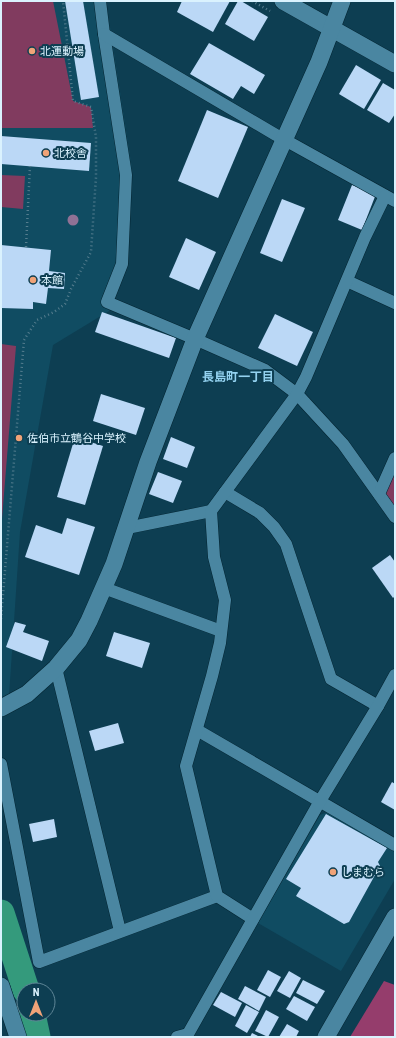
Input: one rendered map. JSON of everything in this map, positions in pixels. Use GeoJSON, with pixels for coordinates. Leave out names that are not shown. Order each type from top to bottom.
{"type":"FeatureCollection","features":[{"type":"Feature","properties":{"kind":"street"},"geometry":{"type":"LineString","coordinates":[[100,1],[126,175],[122,264],[107,302],[265,370],[297,394],[343,444],[395,516]]}},
{"type":"Feature","properties":{"kind":"street"},"geometry":{"type":"LineString","coordinates":[[283,1],[395,64]]}},
{"type":"Feature","properties":{"kind":"street"},"geometry":{"type":"LineString","coordinates":[[1,708],[28,694],[56,668],[79,640],[89,621],[114,564],[148,462],[195,339],[285,139],[332,29],[342,1]]}},
{"type":"Feature","properties":{"kind":"street"},"geometry":{"type":"LineString","coordinates":[[104,34],[390,198],[365,237],[306,377],[297,394],[212,511],[214,557],[225,600],[221,631],[212,676],[186,766],[217,896],[253,918]]}},
{"type":"Feature","properties":{"kind":"street"},"geometry":{"type":"LineString","coordinates":[[347,281],[395,303]]}},
{"type":"Feature","properties":{"kind":"street"},"geometry":{"type":"LineString","coordinates":[[379,494],[395,458]]}},
{"type":"Feature","properties":{"kind":"street"},"geometry":{"type":"LineString","coordinates":[[225,492],[260,513],[286,544],[331,679],[378,706]]}},
{"type":"Feature","properties":{"kind":"street"},"geometry":{"type":"LineString","coordinates":[[127,528],[212,511]]}},
{"type":"Feature","properties":{"kind":"street"},"geometry":{"type":"LineString","coordinates":[[104,588],[221,631]]}},
{"type":"Feature","properties":{"kind":"street"},"geometry":{"type":"LineString","coordinates":[[56,668],[120,931]]}},
{"type":"Feature","properties":{"kind":"street"},"geometry":{"type":"LineString","coordinates":[[186,1036],[320,801],[395,676]]}},
{"type":"Feature","properties":{"kind":"street"},"geometry":{"type":"LineString","coordinates":[[197,730],[395,845]]}},
{"type":"Feature","properties":{"kind":"street"},"geometry":{"type":"LineString","coordinates":[[1,764],[39,962],[217,896]]}},
{"type":"Feature","properties":{"kind":"street"},"geometry":{"type":"LineString","coordinates":[[326,1037],[395,918]]}},
{"type":"Feature","properties":{"kind":"street"},"geometry":{"type":"LineString","coordinates":[[1,986],[18,1037]]}},
{"type":"Feature","properties":{"kind":"path"},"geometry":{"type":"LineString","coordinates":[[1,619],[24,340],[37,320],[54,312],[65,304],[71,289],[91,252],[96,177],[96,138],[91,107],[73,101],[63,1]]}},
{"type":"Feature","properties":{"kind":"path"},"geometry":{"type":"LineString","coordinates":[[26,247],[30,166]]}},
{"type":"Feature","properties":{"kind":"shaded area","name":"佐伯市立鶴谷中学校"},"geometry":{"type":"Polygon","coordinates":[[[1,1],[106,1],[132,169],[127,267],[109,311],[53,345],[20,532],[9,696],[1,700],[1,1]]]}},
{"type":"Feature","properties":{"kind":"shaded area","name":"北運動場"},"geometry":{"type":"Polygon","coordinates":[[[1,1],[53,1],[73,101],[91,107],[93,128],[1,128],[1,1]]]}},
{"type":"Feature","properties":{"kind":"shaded area"},"geometry":{"type":"Polygon","coordinates":[[[1,175],[25,176],[23,209],[1,207],[1,175]]]}},
{"type":"Feature","properties":{"kind":"shaded area"},"geometry":{"type":"Polygon","coordinates":[[[1,344],[16,346],[1,531],[1,344]]]}},
{"type":"Feature","properties":{"kind":"shaded area"},"geometry":{"type":"Polygon","coordinates":[[[395,467],[395,511],[383,495],[395,467]]]}},
{"type":"Feature","properties":{"kind":"shaded area"},"geometry":{"type":"Polygon","coordinates":[[[328,812],[395,852],[395,879],[341,971],[258,923],[320,815],[328,812]]]}},
{"type":"Feature","properties":{"kind":"shaded area"},"geometry":{"type":"Polygon","coordinates":[[[384,981],[395,985],[395,1037],[350,1037],[384,981]]]}},
{"type":"Feature","properties":{"kind":"building"},"geometry":{"type":"Polygon","coordinates":[[[65,1],[83,1],[99,97],[81,100],[65,1]]]}},
{"type":"Feature","properties":{"kind":"building"},"geometry":{"type":"Polygon","coordinates":[[[182,1],[230,1],[213,32],[177,12],[182,1]]]}},
{"type":"Feature","properties":{"kind":"building"},"geometry":{"type":"Polygon","coordinates":[[[238,1],[241,1],[268,17],[254,41],[225,24],[238,1]]]}},
{"type":"Feature","properties":{"kind":"building"},"geometry":{"type":"Polygon","coordinates":[[[209,43],[265,75],[254,94],[241,86],[233,99],[190,74],[209,43]]]}},
{"type":"Feature","properties":{"kind":"building"},"geometry":{"type":"Polygon","coordinates":[[[356,65],[381,80],[364,109],[339,94],[356,65]]]}},
{"type":"Feature","properties":{"kind":"building"},"geometry":{"type":"Polygon","coordinates":[[[383,83],[395,90],[395,114],[389,123],[367,110],[383,83]]]}},
{"type":"Feature","properties":{"kind":"building"},"geometry":{"type":"Polygon","coordinates":[[[207,110],[248,127],[218,198],[178,181],[207,110]]]}},
{"type":"Feature","properties":{"kind":"building","name":"北校舎"},"geometry":{"type":"Polygon","coordinates":[[[1,136],[91,143],[89,171],[1,164],[1,136]]]}},
{"type":"Feature","properties":{"kind":"building"},"geometry":{"type":"Polygon","coordinates":[[[352,185],[376,194],[362,230],[338,220],[352,185]]]}},
{"type":"Feature","properties":{"kind":"building"},"geometry":{"type":"Polygon","coordinates":[[[282,199],[305,208],[282,262],[260,253],[282,199]]]}},
{"type":"Feature","properties":{"kind":"building"},"geometry":{"type":"Polygon","coordinates":[[[186,238],[216,252],[199,290],[169,277],[186,238]]]}},
{"type":"Feature","properties":{"kind":"building","name":"本館"},"geometry":{"type":"Polygon","coordinates":[[[1,245],[51,250],[49,271],[65,273],[64,289],[48,288],[46,304],[33,302],[33,309],[1,308],[1,245]]]}},
{"type":"Feature","properties":{"kind":"building"},"geometry":{"type":"Polygon","coordinates":[[[102,312],[176,338],[169,358],[95,332],[102,312]]]}},
{"type":"Feature","properties":{"kind":"building"},"geometry":{"type":"Polygon","coordinates":[[[275,314],[313,332],[297,366],[258,348],[275,314]]]}},
{"type":"Feature","properties":{"kind":"building"},"geometry":{"type":"Polygon","coordinates":[[[101,394],[145,408],[136,435],[93,421],[101,394]]]}},
{"type":"Feature","properties":{"kind":"building"},"geometry":{"type":"Polygon","coordinates":[[[75,437],[103,446],[85,505],[57,497],[75,437]]]}},
{"type":"Feature","properties":{"kind":"building"},"geometry":{"type":"Polygon","coordinates":[[[171,437],[195,447],[187,468],[163,459],[171,437]]]}},
{"type":"Feature","properties":{"kind":"building"},"geometry":{"type":"Polygon","coordinates":[[[158,472],[182,481],[173,503],[149,494],[158,472]]]}},
{"type":"Feature","properties":{"kind":"building"},"geometry":{"type":"Polygon","coordinates":[[[67,518],[95,527],[79,575],[25,557],[36,525],[62,534],[67,518]]]}},
{"type":"Feature","properties":{"kind":"building"},"geometry":{"type":"Polygon","coordinates":[[[390,555],[395,562],[395,596],[393,598],[372,568],[390,555]]]}},
{"type":"Feature","properties":{"kind":"building"},"geometry":{"type":"Polygon","coordinates":[[[15,622],[26,625],[23,632],[49,641],[42,661],[6,647],[15,622]]]}},
{"type":"Feature","properties":{"kind":"building"},"geometry":{"type":"Polygon","coordinates":[[[114,632],[150,643],[142,668],[106,656],[114,632]]]}},
{"type":"Feature","properties":{"kind":"building"},"geometry":{"type":"Polygon","coordinates":[[[118,723],[124,743],[95,751],[89,731],[118,723]]]}},
{"type":"Feature","properties":{"kind":"building"},"geometry":{"type":"Polygon","coordinates":[[[392,782],[395,784],[395,810],[381,802],[392,782]]]}},
{"type":"Feature","properties":{"kind":"building","name":"しまむら"},"geometry":{"type":"Polygon","coordinates":[[[326,814],[387,848],[378,862],[380,866],[349,922],[344,924],[296,896],[301,888],[286,879],[326,814]]]}},
{"type":"Feature","properties":{"kind":"building"},"geometry":{"type":"Polygon","coordinates":[[[54,819],[57,837],[33,842],[29,824],[54,819]]]}},
{"type":"Feature","properties":{"kind":"building"},"geometry":{"type":"Polygon","coordinates":[[[268,970],[281,977],[270,997],[257,990],[268,970]]]}},
{"type":"Feature","properties":{"kind":"building"},"geometry":{"type":"Polygon","coordinates":[[[289,971],[301,978],[290,998],[277,991],[289,971]]]}},
{"type":"Feature","properties":{"kind":"building"},"geometry":{"type":"Polygon","coordinates":[[[303,980],[325,991],[317,1004],[296,993],[303,980]]]}},
{"type":"Feature","properties":{"kind":"building"},"geometry":{"type":"Polygon","coordinates":[[[245,986],[266,997],[259,1011],[238,999],[245,986]]]}},
{"type":"Feature","properties":{"kind":"building"},"geometry":{"type":"Polygon","coordinates":[[[221,992],[242,1003],[235,1017],[213,1005],[221,992]]]}},
{"type":"Feature","properties":{"kind":"building"},"geometry":{"type":"Polygon","coordinates":[[[294,996],[315,1007],[307,1021],[286,1009],[294,996]]]}},
{"type":"Feature","properties":{"kind":"building"},"geometry":{"type":"Polygon","coordinates":[[[246,1005],[259,1012],[247,1033],[235,1026],[246,1005]]]}},
{"type":"Feature","properties":{"kind":"building"},"geometry":{"type":"Polygon","coordinates":[[[266,1010],[279,1017],[268,1037],[255,1031],[266,1010]]]}},
{"type":"Feature","properties":{"kind":"building"},"geometry":{"type":"Polygon","coordinates":[[[287,1024],[299,1031],[296,1037],[279,1037],[287,1024]]]}},
{"type":"Feature","properties":{"kind":"building"},"geometry":{"type":"Polygon","coordinates":[[[252,1033],[260,1037],[250,1037],[252,1033]]]}},
{"type":"Feature","properties":{"kind":"waterway"},"geometry":{"type":"LineString","coordinates":[[1,913],[23,982]]}},
{"type":"Feature","properties":{"kind":"waterway"},"geometry":{"type":"LineString","coordinates":[[34,1022],[37,1037]]}},
{"type":"Feature","properties":{"kind":"place","name":"北運動場"},"geometry":{"type":"Point","coordinates":[32,51]}},
{"type":"Feature","properties":{"kind":"place","name":"北校舎"},"geometry":{"type":"Point","coordinates":[46,153]}},
{"type":"Feature","properties":{"kind":"place","name":"本館"},"geometry":{"type":"Point","coordinates":[33,280]}},
{"type":"Feature","properties":{"kind":"place","name":"佐伯市立鶴谷中学校"},"geometry":{"type":"Point","coordinates":[19,438]}},
{"type":"Feature","properties":{"kind":"place","name":"しまむら"},"geometry":{"type":"Point","coordinates":[333,872]}},
{"type":"Feature","properties":{"kind":"district","name":"長島町一丁目"},"geometry":{"type":"Point","coordinates":[238,377]}}]}
